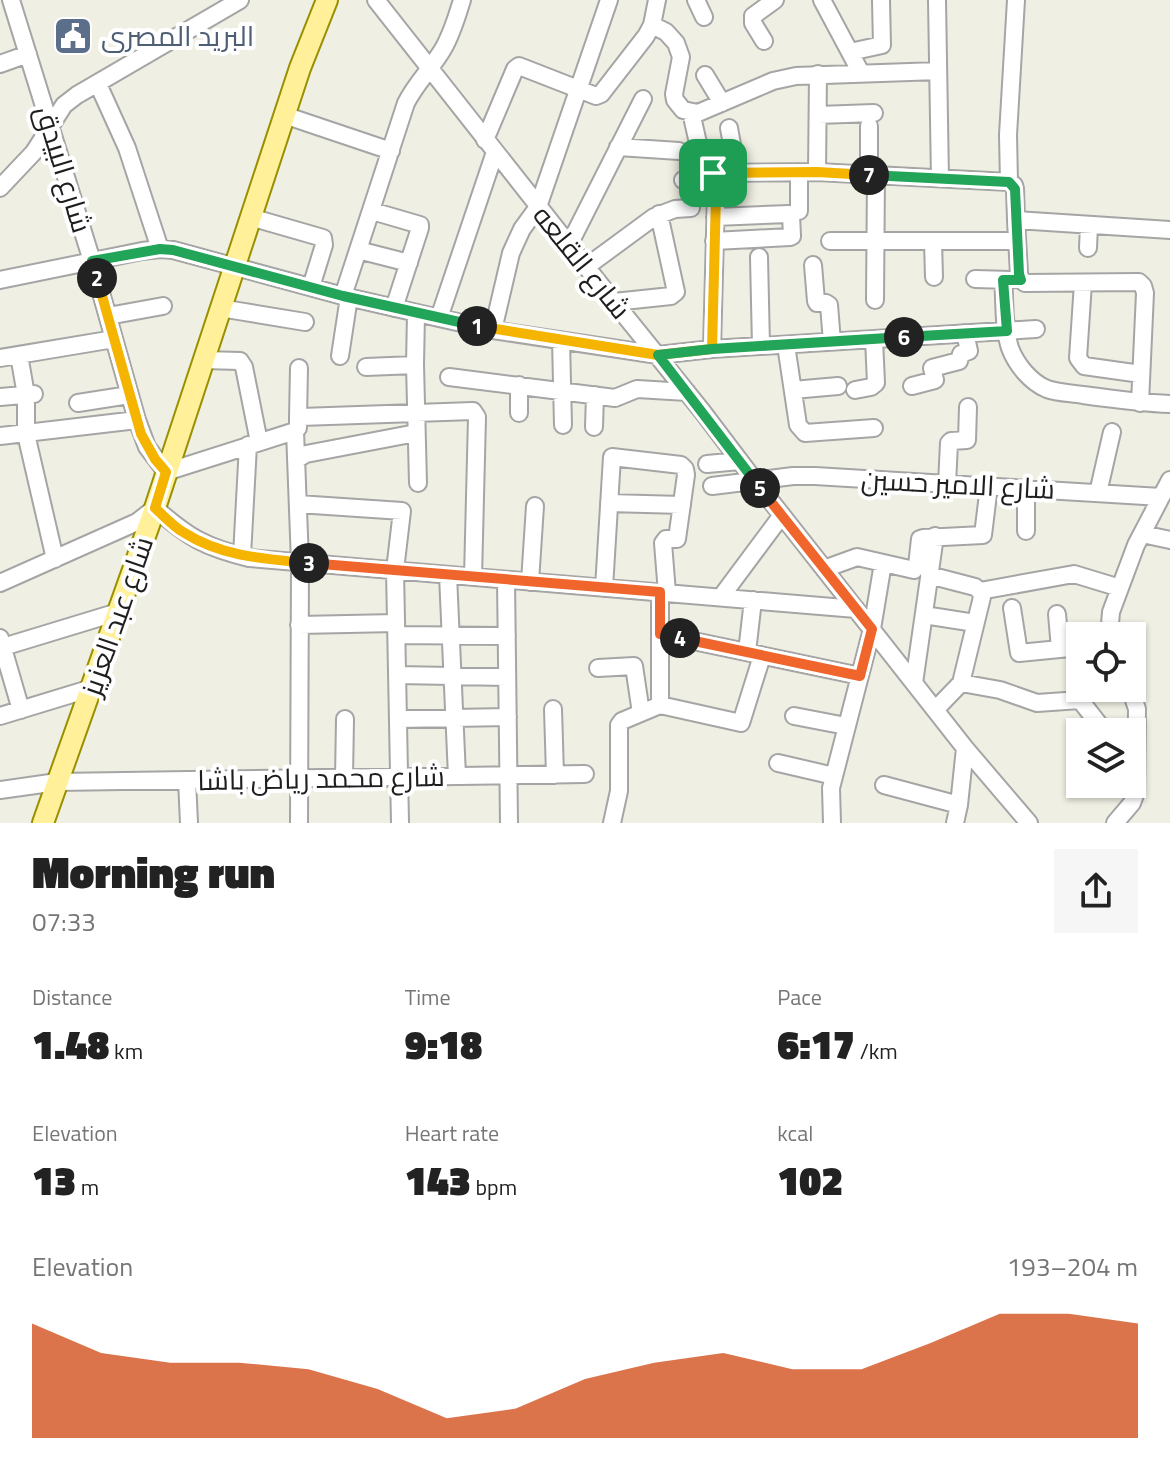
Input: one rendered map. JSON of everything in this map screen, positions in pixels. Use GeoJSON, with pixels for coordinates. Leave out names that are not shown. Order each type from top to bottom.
{"type":"FeatureCollection","features":[{"type":"Feature","properties":{"kind":"main road","name":"شارع عبد العزيز"},"geometry":{"type":"LineString","coordinates":[[43,823],[155,508],[300,68],[327,0]]}},
{"type":"Feature","properties":{"kind":"street","name":"شارع البيدق"},"geometry":{"type":"LineString","coordinates":[[11,0],[92,261],[137,420],[147,447],[166,472]]}},
{"type":"Feature","properties":{"kind":"street"},"geometry":{"type":"LineString","coordinates":[[2,182],[34,152],[64,105],[77,95],[240,0]]}},
{"type":"Feature","properties":{"kind":"street","name":"شارع القلعه"},"geometry":{"type":"LineString","coordinates":[[376,0],[965,748],[1029,823]]}},
{"type":"Feature","properties":{"kind":"street"},"geometry":{"type":"LineString","coordinates":[[340,356],[346,297],[358,250],[406,103],[444,47],[462,0]]}},
{"type":"Feature","properties":{"kind":"street"},"geometry":{"type":"LineString","coordinates":[[493,330],[511,253],[522,229],[538,207],[609,0]]}},
{"type":"Feature","properties":{"kind":"street"},"geometry":{"type":"LineString","coordinates":[[439,318],[515,69],[519,66],[596,96],[601,94],[646,36],[652,25],[657,0]]}},
{"type":"Feature","properties":{"kind":"street"},"geometry":{"type":"LineString","coordinates":[[696,0],[704,17]]}},
{"type":"Feature","properties":{"kind":"street"},"geometry":{"type":"LineString","coordinates":[[764,41],[753,23],[753,16],[775,0]]}},
{"type":"Feature","properties":{"kind":"street"},"geometry":{"type":"LineString","coordinates":[[822,0],[861,73]]}},
{"type":"Feature","properties":{"kind":"street"},"geometry":{"type":"LineString","coordinates":[[850,52],[882,45],[881,0]]}},
{"type":"Feature","properties":{"kind":"street"},"geometry":{"type":"LineString","coordinates":[[937,0],[940,179]]}},
{"type":"Feature","properties":{"kind":"street"},"geometry":{"type":"LineString","coordinates":[[1016,0],[1008,135],[1009,182],[1015,189],[1021,280]]}},
{"type":"Feature","properties":{"kind":"street"},"geometry":{"type":"LineString","coordinates":[[652,25],[666,32],[676,43],[681,57],[675,100],[683,110],[691,112],[698,113],[773,81],[796,76],[938,71]]}},
{"type":"Feature","properties":{"kind":"street"},"geometry":{"type":"LineString","coordinates":[[0,64],[28,54]]}},
{"type":"Feature","properties":{"kind":"street"},"geometry":{"type":"LineString","coordinates":[[817,172],[818,74]]}},
{"type":"Feature","properties":{"kind":"street"},"geometry":{"type":"LineString","coordinates":[[705,75],[722,103]]}},
{"type":"Feature","properties":{"kind":"street"},"geometry":{"type":"LineString","coordinates":[[98,84],[127,148],[160,249]]}},
{"type":"Feature","properties":{"kind":"street"},"geometry":{"type":"LineString","coordinates":[[569,245],[643,99]]}},
{"type":"Feature","properties":{"kind":"street"},"geometry":{"type":"LineString","coordinates":[[691,112],[716,191],[712,349]]}},
{"type":"Feature","properties":{"kind":"street"},"geometry":{"type":"LineString","coordinates":[[284,115],[391,151]]}},
{"type":"Feature","properties":{"kind":"street"},"geometry":{"type":"LineString","coordinates":[[818,115],[871,120],[875,300]]}},
{"type":"Feature","properties":{"kind":"street"},"geometry":{"type":"LineString","coordinates":[[729,128],[737,172]]}},
{"type":"Feature","properties":{"kind":"street"},"geometry":{"type":"LineString","coordinates":[[618,147],[679,151]]}},
{"type":"Feature","properties":{"kind":"street"},"geometry":{"type":"LineString","coordinates":[[683,180],[737,172],[817,172],[1009,182]]}},
{"type":"Feature","properties":{"kind":"street"},"geometry":{"type":"LineString","coordinates":[[799,172],[799,211]]}},
{"type":"Feature","properties":{"kind":"street"},"geometry":{"type":"LineString","coordinates":[[586,267],[659,214],[691,208]]}},
{"type":"Feature","properties":{"kind":"street"},"geometry":{"type":"LineString","coordinates":[[372,211],[420,225],[394,308]]}},
{"type":"Feature","properties":{"kind":"street"},"geometry":{"type":"LineString","coordinates":[[614,302],[675,294],[659,214]]}},
{"type":"Feature","properties":{"kind":"street"},"geometry":{"type":"LineString","coordinates":[[714,241],[792,236],[790,214],[715,217]]}},
{"type":"Feature","properties":{"kind":"street"},"geometry":{"type":"LineString","coordinates":[[250,217],[323,238],[324,245],[311,287]]}},
{"type":"Feature","properties":{"kind":"street"},"geometry":{"type":"LineString","coordinates":[[1016,220],[1170,230]]}},
{"type":"Feature","properties":{"kind":"street"},"geometry":{"type":"LineString","coordinates":[[1088,248],[1089,225]]}},
{"type":"Feature","properties":{"kind":"street"},"geometry":{"type":"LineString","coordinates":[[830,241],[1017,241]]}},
{"type":"Feature","properties":{"kind":"street"},"geometry":{"type":"LineString","coordinates":[[933,241],[934,277]]}},
{"type":"Feature","properties":{"kind":"street"},"geometry":{"type":"LineString","coordinates":[[0,280],[160,249],[173,250],[346,297],[493,330],[658,355],[1036,329]]}},
{"type":"Feature","properties":{"kind":"street"},"geometry":{"type":"LineString","coordinates":[[358,250],[409,263]]}},
{"type":"Feature","properties":{"kind":"street"},"geometry":{"type":"LineString","coordinates":[[759,257],[761,346]]}},
{"type":"Feature","properties":{"kind":"street"},"geometry":{"type":"LineString","coordinates":[[813,265],[816,301],[829,305],[832,342]]}},
{"type":"Feature","properties":{"kind":"street"},"geometry":{"type":"LineString","coordinates":[[975,279],[1021,280],[1033,284],[1139,282],[1145,293],[1140,403]]}},
{"type":"Feature","properties":{"kind":"street"},"geometry":{"type":"LineString","coordinates":[[1003,280],[1011,352],[1037,383],[1047,389],[1140,403],[1170,404]]}},
{"type":"Feature","properties":{"kind":"street"},"geometry":{"type":"LineString","coordinates":[[1083,283],[1080,362],[1084,366],[1141,374]]}},
{"type":"Feature","properties":{"kind":"street"},"geometry":{"type":"LineString","coordinates":[[108,316],[163,306]]}},
{"type":"Feature","properties":{"kind":"street"},"geometry":{"type":"LineString","coordinates":[[220,308],[305,322]]}},
{"type":"Feature","properties":{"kind":"street"},"geometry":{"type":"LineString","coordinates":[[416,313],[418,483]]}},
{"type":"Feature","properties":{"kind":"street"},"geometry":{"type":"LineString","coordinates":[[912,386],[935,380],[932,368],[959,361],[961,354],[969,351],[965,333]]}},
{"type":"Feature","properties":{"kind":"street"},"geometry":{"type":"LineString","coordinates":[[0,358],[114,339]]}},
{"type":"Feature","properties":{"kind":"street"},"geometry":{"type":"LineString","coordinates":[[855,390],[876,383],[874,339]]}},
{"type":"Feature","properties":{"kind":"street"},"geometry":{"type":"LineString","coordinates":[[561,340],[563,425]]}},
{"type":"Feature","properties":{"kind":"street"},"geometry":{"type":"LineString","coordinates":[[786,345],[798,425],[805,433],[874,428]]}},
{"type":"Feature","properties":{"kind":"street"},"geometry":{"type":"LineString","coordinates":[[19,355],[32,394],[26,434],[55,559]]}},
{"type":"Feature","properties":{"kind":"street"},"geometry":{"type":"LineString","coordinates":[[203,360],[240,361],[244,367],[254,443],[242,556]]}},
{"type":"Feature","properties":{"kind":"street"},"geometry":{"type":"LineString","coordinates":[[366,367],[415,365]]}},
{"type":"Feature","properties":{"kind":"street"},"geometry":{"type":"LineString","coordinates":[[299,368],[296,460],[300,562],[299,823]]}},
{"type":"Feature","properties":{"kind":"street"},"geometry":{"type":"LineString","coordinates":[[449,377],[615,398],[637,389],[687,392]]}},
{"type":"Feature","properties":{"kind":"street"},"geometry":{"type":"LineString","coordinates":[[519,385],[519,413]]}},
{"type":"Feature","properties":{"kind":"street"},"geometry":{"type":"LineString","coordinates":[[793,390],[838,386]]}},
{"type":"Feature","properties":{"kind":"street"},"geometry":{"type":"LineString","coordinates":[[0,397],[32,394]]}},
{"type":"Feature","properties":{"kind":"street"},"geometry":{"type":"LineString","coordinates":[[78,403],[129,395]]}},
{"type":"Feature","properties":{"kind":"street"},"geometry":{"type":"LineString","coordinates":[[594,427],[595,395]]}},
{"type":"Feature","properties":{"kind":"street"},"geometry":{"type":"LineString","coordinates":[[947,484],[949,443],[967,440],[968,407]]}},
{"type":"Feature","properties":{"kind":"street"},"geometry":{"type":"LineString","coordinates":[[166,472],[254,443],[297,425],[415,413],[473,411],[477,417],[473,577]]}},
{"type":"Feature","properties":{"kind":"street"},"geometry":{"type":"LineString","coordinates":[[0,436],[137,420]]}},
{"type":"Feature","properties":{"kind":"street"},"geometry":{"type":"LineString","coordinates":[[1098,493],[1112,432]]}},
{"type":"Feature","properties":{"kind":"street"},"geometry":{"type":"LineString","coordinates":[[296,460],[306,454],[416,433]]}},
{"type":"Feature","properties":{"kind":"street"},"geometry":{"type":"LineString","coordinates":[[604,588],[612,457],[681,465],[686,475],[677,539],[666,539],[663,543],[660,705]]}},
{"type":"Feature","properties":{"kind":"street"},"geometry":{"type":"LineString","coordinates":[[707,464],[740,461]]}},
{"type":"Feature","properties":{"kind":"street","name":"شارع الامير حسين"},"geometry":{"type":"LineString","coordinates":[[712,486],[804,476],[1098,493],[1167,487]]}},
{"type":"Feature","properties":{"kind":"street"},"geometry":{"type":"LineString","coordinates":[[824,569],[857,557],[914,570],[920,539],[926,536],[983,535],[989,486]]}},
{"type":"Feature","properties":{"kind":"street"},"geometry":{"type":"LineString","coordinates":[[1110,622],[1111,612],[1142,534],[1167,487]]}},
{"type":"Feature","properties":{"kind":"street"},"geometry":{"type":"LineString","coordinates":[[1026,488],[1026,531]]}},
{"type":"Feature","properties":{"kind":"street"},"geometry":{"type":"LineString","coordinates":[[609,503],[682,505]]}},
{"type":"Feature","properties":{"kind":"street"},"geometry":{"type":"LineString","coordinates":[[298,504],[402,511],[395,570],[400,823]]}},
{"type":"Feature","properties":{"kind":"street"},"geometry":{"type":"LineString","coordinates":[[530,582],[535,506]]}},
{"type":"Feature","properties":{"kind":"street"},"geometry":{"type":"LineString","coordinates":[[0,583],[137,522],[155,508],[182,532],[214,549],[242,556],[856,609]]}},
{"type":"Feature","properties":{"kind":"street"},"geometry":{"type":"LineString","coordinates":[[721,597],[782,515]]}},
{"type":"Feature","properties":{"kind":"street"},"geometry":{"type":"LineString","coordinates":[[1142,534],[1170,540]]}},
{"type":"Feature","properties":{"kind":"street"},"geometry":{"type":"LineString","coordinates":[[914,683],[935,536]]}},
{"type":"Feature","properties":{"kind":"street"},"geometry":{"type":"LineString","coordinates":[[832,823],[830,800],[834,776],[872,629],[883,563]]}},
{"type":"Feature","properties":{"kind":"street"},"geometry":{"type":"LineString","coordinates":[[980,591],[1074,574],[1120,588]]}},
{"type":"Feature","properties":{"kind":"street"},"geometry":{"type":"LineString","coordinates":[[448,575],[457,776]]}},
{"type":"Feature","properties":{"kind":"street"},"geometry":{"type":"LineString","coordinates":[[929,575],[975,587],[982,597],[961,683],[935,710]]}},
{"type":"Feature","properties":{"kind":"street"},"geometry":{"type":"LineString","coordinates":[[506,580],[509,823]]}},
{"type":"Feature","properties":{"kind":"street"},"geometry":{"type":"LineString","coordinates":[[612,823],[619,791],[619,725],[622,721],[660,705],[741,723],[754,654],[753,600]]}},
{"type":"Feature","properties":{"kind":"street"},"geometry":{"type":"LineString","coordinates":[[1012,608],[1019,653],[1066,648]]}},
{"type":"Feature","properties":{"kind":"street"},"geometry":{"type":"LineString","coordinates":[[21,710],[1,642],[118,612]]}},
{"type":"Feature","properties":{"kind":"street"},"geometry":{"type":"LineString","coordinates":[[1057,614],[1060,649]]}},
{"type":"Feature","properties":{"kind":"street"},"geometry":{"type":"LineString","coordinates":[[924,615],[975,623]]}},
{"type":"Feature","properties":{"kind":"street"},"geometry":{"type":"LineString","coordinates":[[299,625],[507,636]]}},
{"type":"Feature","properties":{"kind":"street"},"geometry":{"type":"LineString","coordinates":[[660,634],[860,676]]}},
{"type":"Feature","properties":{"kind":"street"},"geometry":{"type":"LineString","coordinates":[[598,668],[634,666],[641,713]]}},
{"type":"Feature","properties":{"kind":"street"},"geometry":{"type":"LineString","coordinates":[[397,675],[507,677]]}},
{"type":"Feature","properties":{"kind":"street"},"geometry":{"type":"LineString","coordinates":[[961,683],[1000,690],[1037,703],[1080,700],[1094,718]]}},
{"type":"Feature","properties":{"kind":"street"},"geometry":{"type":"LineString","coordinates":[[0,716],[92,688]]}},
{"type":"Feature","properties":{"kind":"street"},"geometry":{"type":"LineString","coordinates":[[553,709],[555,775]]}},
{"type":"Feature","properties":{"kind":"street"},"geometry":{"type":"LineString","coordinates":[[794,716],[846,726]]}},
{"type":"Feature","properties":{"kind":"street"},"geometry":{"type":"LineString","coordinates":[[398,719],[508,717]]}},
{"type":"Feature","properties":{"kind":"street"},"geometry":{"type":"LineString","coordinates":[[344,778],[345,719]]}},
{"type":"Feature","properties":{"kind":"street"},"geometry":{"type":"LineString","coordinates":[[955,823],[965,748]]}},
{"type":"Feature","properties":{"kind":"street"},"geometry":{"type":"LineString","coordinates":[[778,763],[834,776]]}},
{"type":"Feature","properties":{"kind":"street","name":"شارع محمد رياض باشا"},"geometry":{"type":"LineString","coordinates":[[0,790],[57,782],[585,774]]}},
{"type":"Feature","properties":{"kind":"street"},"geometry":{"type":"LineString","coordinates":[[187,780],[189,823]]}},
{"type":"Feature","properties":{"kind":"street"},"geometry":{"type":"LineString","coordinates":[[884,785],[959,805]]}},
{"type":"Feature","properties":{"kind":"street"},"geometry":{"type":"LineString","coordinates":[[1115,823],[1134,798]]}},
{"type":"Feature","properties":{"kind":"place","name":"البريد المصرى"},"geometry":{"type":"Point","coordinates":[73,36]}},
{"type":"Feature","properties":{"kind":"route"},"geometry":{"type":"LineString","coordinates":[[713,173],[716,196],[712,349],[658,355],[493,330],[343,296],[173,250],[142,251],[92,261],[141,434],[166,472],[155,508],[182,532],[214,549],[249,558],[660,592],[660,634],[860,676],[872,629],[658,355],[1007,331],[1003,280],[1021,280],[1014,185],[1009,182],[817,172],[713,173]]}}]}
